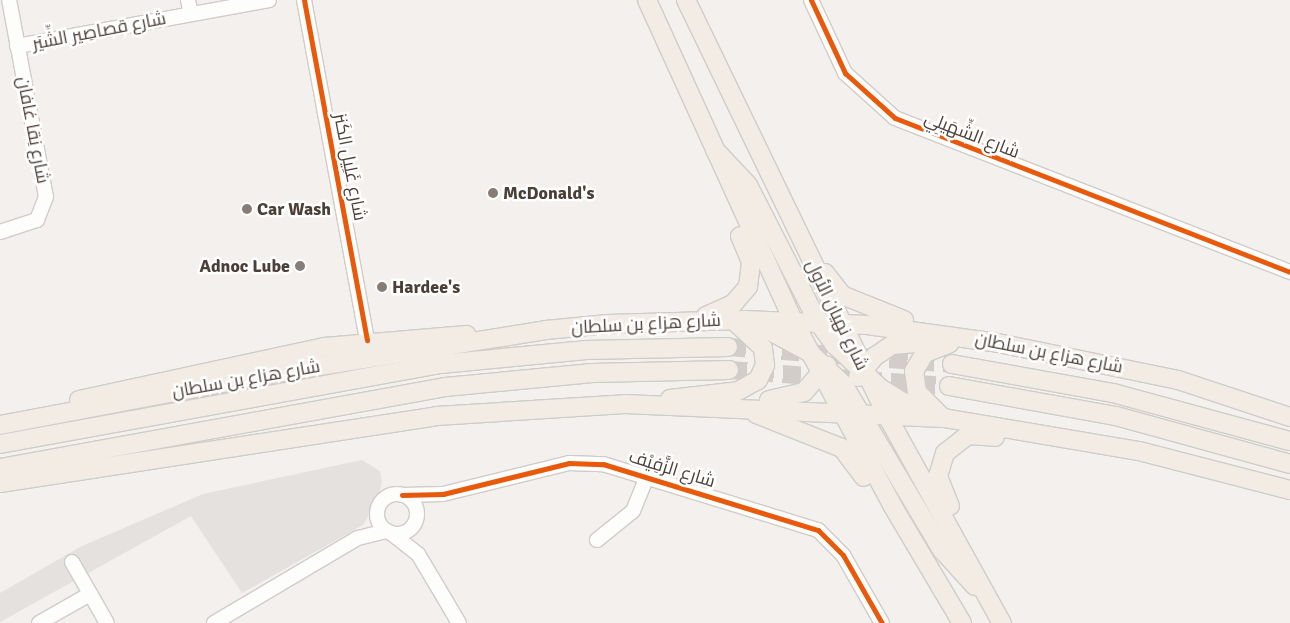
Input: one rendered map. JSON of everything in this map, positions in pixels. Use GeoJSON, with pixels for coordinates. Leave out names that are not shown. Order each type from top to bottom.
{"type":"FeatureCollection","features":[{"type":"Feature","properties":{"kind":"main road"},"geometry":{"type":"LineString","coordinates":[[647,0],[711,147],[809,352],[824,371],[849,414],[942,550],[986,594]]}},
{"type":"Feature","properties":{"kind":"main road","name":"شارع نهيان الأول"},"geometry":{"type":"LineString","coordinates":[[686,0],[864,373],[1002,623]]}},
{"type":"Feature","properties":{"kind":"main road"},"geometry":{"type":"LineString","coordinates":[[711,147],[748,185],[818,322],[835,345],[864,373],[926,416]]}},
{"type":"Feature","properties":{"kind":"main road"},"geometry":{"type":"LineString","coordinates":[[690,321],[733,304],[750,281],[751,262],[737,225],[735,199]]}},
{"type":"Feature","properties":{"kind":"main road"},"geometry":{"type":"LineString","coordinates":[[810,260],[842,295],[889,317],[930,324],[956,340]]}},
{"type":"Feature","properties":{"kind":"main road"},"geometry":{"type":"LineString","coordinates":[[681,405],[788,398],[804,392],[824,371],[835,345],[838,319]]}},
{"type":"Feature","properties":{"kind":"main road","name":"شارع هزاع بن سلطان"},"geometry":{"type":"LineString","coordinates":[[0,424],[269,374],[514,336],[608,324],[737,320],[818,322],[838,319],[956,340],[998,343],[1178,380],[1290,417]]}},
{"type":"Feature","properties":{"kind":"main road"},"geometry":{"type":"LineString","coordinates":[[737,320],[809,352]]}},
{"type":"Feature","properties":{"kind":"main road"},"geometry":{"type":"LineString","coordinates":[[656,404],[693,393],[744,390],[758,380],[765,365],[763,348],[737,320]]}},
{"type":"Feature","properties":{"kind":"main road"},"geometry":{"type":"LineString","coordinates":[[0,424],[104,392],[367,340],[441,334],[514,336]]}},
{"type":"Feature","properties":{"kind":"main road"},"geometry":{"type":"LineString","coordinates":[[956,340],[899,343],[864,373],[850,393],[849,414],[892,505],[962,623]]}},
{"type":"Feature","properties":{"kind":"main road"},"geometry":{"type":"LineString","coordinates":[[944,418],[919,396],[913,376],[925,353],[956,340]]}},
{"type":"Feature","properties":{"kind":"main road","name":"شارع هزاع بن سلطان"},"geometry":{"type":"LineString","coordinates":[[0,444],[442,364],[586,350],[728,347]]}},
{"type":"Feature","properties":{"kind":"main road","name":"شارع هزاع بن سلطان"},"geometry":{"type":"LineString","coordinates":[[952,364],[1113,393],[1290,441]]}},
{"type":"Feature","properties":{"kind":"main road"},"geometry":{"type":"LineString","coordinates":[[0,468],[445,386],[592,373],[730,370]]}},
{"type":"Feature","properties":{"kind":"main road"},"geometry":{"type":"LineString","coordinates":[[824,371],[850,393]]}},
{"type":"Feature","properties":{"kind":"main road"},"geometry":{"type":"LineString","coordinates":[[949,386],[1116,416],[1290,464]]}},
{"type":"Feature","properties":{"kind":"main road"},"geometry":{"type":"LineString","coordinates":[[0,483],[427,417],[656,404],[944,418],[1050,434],[1183,461],[1290,490]]}},
{"type":"Feature","properties":{"kind":"main road"},"geometry":{"type":"LineString","coordinates":[[681,405],[761,415],[837,446],[851,456],[874,492],[892,505]]}},
{"type":"Feature","properties":{"kind":"main road"},"geometry":{"type":"LineString","coordinates":[[966,557],[960,526],[939,482],[945,454],[968,435],[1022,439],[1050,434]]}},
{"type":"Feature","properties":{"kind":"street","name":"شارع نِقا غافان"},"geometry":{"type":"LineString","coordinates":[[0,232],[37,220],[46,197],[9,0]]}},
{"type":"Feature","properties":{"kind":"street","name":"شارع قصاصِير الشِّيَر"},"geometry":{"type":"LineString","coordinates":[[17,46],[190,7],[269,0]]}},
{"type":"Feature","properties":{"kind":"street","name":"شارع غَلِيل الكَنز"},"geometry":{"type":"LineString","coordinates":[[304,0],[367,340]]}},
{"type":"Feature","properties":{"kind":"street","name":"شارع الشِّهَيلِي"},"geometry":{"type":"LineString","coordinates":[[811,0],[845,73],[895,118],[1290,272]]}},
{"type":"Feature","properties":{"kind":"street","name":"شارع الزَّفِيْف"},"geometry":{"type":"LineString","coordinates":[[402,495],[443,494],[569,462],[604,464],[818,530],[843,555],[882,623]]}},
{"type":"Feature","properties":{"kind":"street"},"geometry":{"type":"LineString","coordinates":[[596,540],[633,511],[647,476]]}},
{"type":"Feature","properties":{"kind":"street","name":"شارع الزَّفِيْف"},"geometry":{"type":"LineString","coordinates":[[415,519],[443,494]]}},
{"type":"Feature","properties":{"kind":"street"},"geometry":{"type":"LineString","coordinates":[[358,538],[388,496],[402,495],[414,503],[418,554]]}},
{"type":"Feature","properties":{"kind":"street"},"geometry":{"type":"LineString","coordinates":[[377,510],[389,532],[418,554],[459,623]]}},
{"type":"Feature","properties":{"kind":"street"},"geometry":{"type":"LineString","coordinates":[[214,623],[358,538],[389,532],[404,532],[415,519]]}},
{"type":"Feature","properties":{"kind":"street"},"geometry":{"type":"LineString","coordinates":[[72,562],[107,623]]}},
{"type":"Feature","properties":{"kind":"street"},"geometry":{"type":"LineString","coordinates":[[40,623],[90,594]]}},
{"type":"Feature","properties":{"kind":"shaded area"},"geometry":{"type":"Polygon","coordinates":[[[362,460],[380,471],[382,481],[378,500],[363,525],[242,593],[191,516],[0,622],[0,593],[82,546],[203,494],[362,460]]]}},
{"type":"Feature","properties":{"kind":"tunnel"},"geometry":{"type":"LineString","coordinates":[[728,347],[952,364]]}},
{"type":"Feature","properties":{"kind":"tunnel"},"geometry":{"type":"LineString","coordinates":[[729,370],[949,386]]}},
{"type":"Feature","properties":{"kind":"cycle path"},"geometry":{"type":"LineString","coordinates":[[304,0],[367,340]]}},
{"type":"Feature","properties":{"kind":"cycle path"},"geometry":{"type":"LineString","coordinates":[[811,0],[845,73],[895,118],[1290,272]]}},
{"type":"Feature","properties":{"kind":"cycle path"},"geometry":{"type":"LineString","coordinates":[[402,495],[443,494],[569,463],[603,464],[818,530],[843,555],[882,623]]}},
{"type":"Feature","properties":{"kind":"place","name":"McDonald's"},"geometry":{"type":"Point","coordinates":[493,193]}},
{"type":"Feature","properties":{"kind":"place","name":"Car Wash"},"geometry":{"type":"Point","coordinates":[247,209]}},
{"type":"Feature","properties":{"kind":"place","name":"Adnoc Lube"},"geometry":{"type":"Point","coordinates":[300,266]}},
{"type":"Feature","properties":{"kind":"place","name":"Hardee's"},"geometry":{"type":"Point","coordinates":[382,287]}}]}
